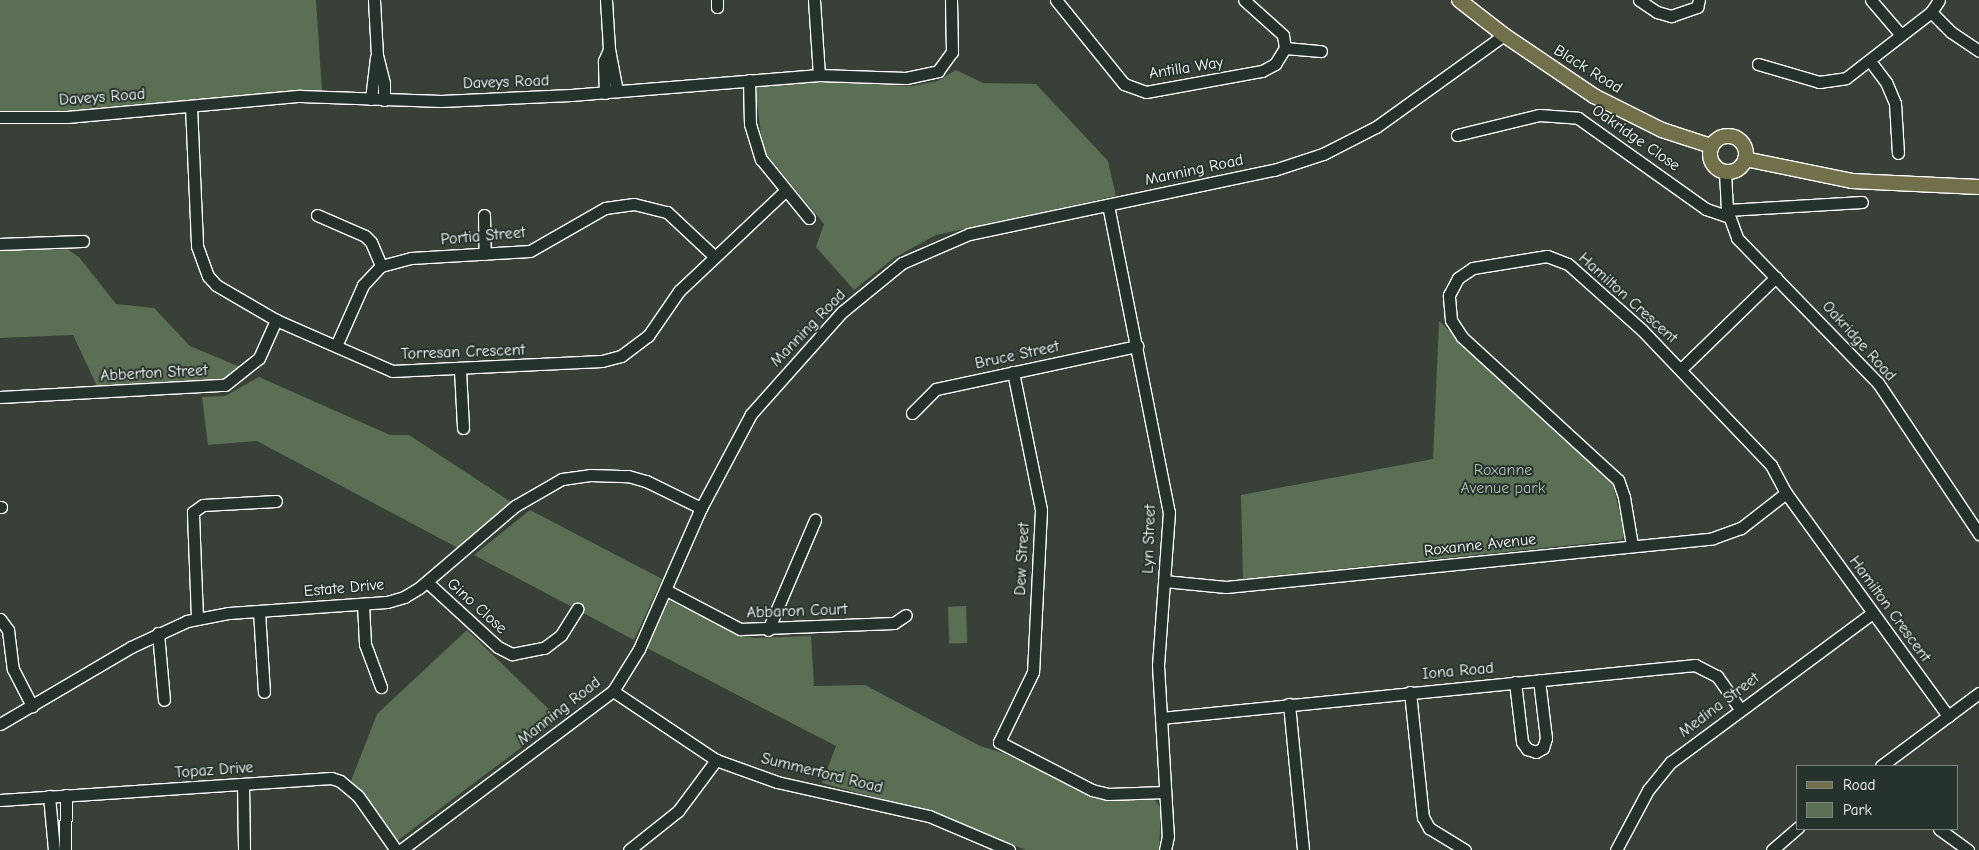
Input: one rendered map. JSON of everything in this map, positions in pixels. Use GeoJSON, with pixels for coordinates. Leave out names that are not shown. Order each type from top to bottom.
{"type":"FeatureCollection","features":[{"type":"Feature","properties":{"kind":"main road","name":"Black Road"},"geometry":{"type":"LineString","coordinates":[[1459,0],[1504,36],[1594,96],[1662,130],[1711,146]]}},
{"type":"Feature","properties":{"kind":"main road"},"geometry":{"type":"LineString","coordinates":[[1728,135],[1738,138],[1745,146],[1746,159],[1735,171],[1725,172],[1718,169],[1710,158],[1711,146],[1717,139],[1728,135]]}},
{"type":"Feature","properties":{"kind":"main road"},"geometry":{"type":"LineString","coordinates":[[1746,159],[1852,181],[1979,187]]}},
{"type":"Feature","properties":{"kind":"street"},"geometry":{"type":"LineString","coordinates":[[371,99],[377,55],[374,0]]}},
{"type":"Feature","properties":{"kind":"street"},"geometry":{"type":"LineString","coordinates":[[606,0],[609,49],[617,91]]}},
{"type":"Feature","properties":{"kind":"street"},"geometry":{"type":"LineString","coordinates":[[814,0],[819,75]]}},
{"type":"Feature","properties":{"kind":"street","name":"Daveys Road"},"geometry":{"type":"LineString","coordinates":[[0,117],[68,117],[300,96],[441,101],[605,93],[819,75],[887,79],[938,70],[952,52],[951,0]]}},
{"type":"Feature","properties":{"kind":"street","name":"Antilla Way"},"geometry":{"type":"LineString","coordinates":[[1056,0],[1124,84],[1146,92],[1262,71],[1275,64],[1285,48]]}},
{"type":"Feature","properties":{"kind":"street"},"geometry":{"type":"LineString","coordinates":[[1244,0],[1283,35],[1285,48],[1321,51]]}},
{"type":"Feature","properties":{"kind":"street"},"geometry":{"type":"LineString","coordinates":[[1639,0],[1657,12],[1671,16],[1697,7],[1699,0]]}},
{"type":"Feature","properties":{"kind":"street"},"geometry":{"type":"LineString","coordinates":[[1871,0],[1901,35]]}},
{"type":"Feature","properties":{"kind":"street"},"geometry":{"type":"LineString","coordinates":[[1758,64],[1819,82],[1846,78],[1931,12],[1940,0]]}},
{"type":"Feature","properties":{"kind":"street"},"geometry":{"type":"LineString","coordinates":[[1931,12],[1951,32],[1979,51]]}},
{"type":"Feature","properties":{"kind":"street","name":"Manning Road"},"geometry":{"type":"LineString","coordinates":[[401,850],[613,691],[639,649],[701,508],[751,414],[842,312],[902,263],[969,234],[1274,170],[1323,154],[1376,127],[1504,36]]}},
{"type":"Feature","properties":{"kind":"street"},"geometry":{"type":"LineString","coordinates":[[605,93],[604,61],[609,49]]}},
{"type":"Feature","properties":{"kind":"street"},"geometry":{"type":"LineString","coordinates":[[377,55],[384,83],[384,100]]}},
{"type":"Feature","properties":{"kind":"street"},"geometry":{"type":"LineString","coordinates":[[1870,61],[1886,82],[1895,103],[1898,153]]}},
{"type":"Feature","properties":{"kind":"street"},"geometry":{"type":"LineString","coordinates":[[750,80],[750,124],[760,158],[785,191],[809,218]]}},
{"type":"Feature","properties":{"kind":"street","name":"Torresan Crescent"},"geometry":{"type":"LineString","coordinates":[[190,106],[200,259],[216,286],[276,320],[392,372],[460,370],[602,361],[621,356],[648,336],[679,291],[785,191]]}},
{"type":"Feature","properties":{"kind":"street","name":"Oakridge Close"},"geometry":{"type":"LineString","coordinates":[[1457,135],[1539,115],[1578,118],[1706,209],[1728,213]]}},
{"type":"Feature","properties":{"kind":"street","name":"Oakridge Road"},"geometry":{"type":"LineString","coordinates":[[1725,172],[1728,213],[1737,238],[1878,383],[1979,534]]}},
{"type":"Feature","properties":{"kind":"street"},"geometry":{"type":"LineString","coordinates":[[1728,213],[1862,202]]}},
{"type":"Feature","properties":{"kind":"street","name":"Portia Street"},"geometry":{"type":"LineString","coordinates":[[381,266],[411,258],[530,251],[605,208],[634,204],[667,212],[714,256]]}},
{"type":"Feature","properties":{"kind":"street","name":"Lyn Street"},"geometry":{"type":"LineString","coordinates":[[1108,205],[1169,512],[1158,665],[1168,836],[1165,850]]}},
{"type":"Feature","properties":{"kind":"street"},"geometry":{"type":"LineString","coordinates":[[317,215],[365,236],[372,242],[381,266],[363,285],[336,346]]}},
{"type":"Feature","properties":{"kind":"street"},"geometry":{"type":"LineString","coordinates":[[484,215],[485,254]]}},
{"type":"Feature","properties":{"kind":"street"},"geometry":{"type":"LineString","coordinates":[[0,244],[84,241]]}},
{"type":"Feature","properties":{"kind":"street","name":"Hamilton Crescent"},"geometry":{"type":"LineString","coordinates":[[1632,545],[1624,497],[1618,480],[1462,337],[1451,320],[1449,295],[1458,278],[1473,268],[1547,256],[1568,264],[1681,370],[1771,466],[1786,493],[1948,716]]}},
{"type":"Feature","properties":{"kind":"street"},"geometry":{"type":"LineString","coordinates":[[1681,370],[1776,277]]}},
{"type":"Feature","properties":{"kind":"street","name":"Abberton Street"},"geometry":{"type":"LineString","coordinates":[[0,397],[225,385],[259,358],[276,320]]}},
{"type":"Feature","properties":{"kind":"street","name":"Bruce Street"},"geometry":{"type":"LineString","coordinates":[[912,413],[936,389],[1137,346]]}},
{"type":"Feature","properties":{"kind":"street"},"geometry":{"type":"LineString","coordinates":[[460,370],[463,428]]}},
{"type":"Feature","properties":{"kind":"street","name":"Dew Street"},"geometry":{"type":"LineString","coordinates":[[1014,372],[1041,510],[1033,672],[999,742],[1092,790],[1108,794],[1165,792]]}},
{"type":"Feature","properties":{"kind":"street","name":"Estate Drive"},"geometry":{"type":"LineString","coordinates":[[0,724],[158,633],[197,618],[259,611],[363,604],[404,596],[426,582],[515,506],[562,479],[590,475],[628,476],[646,481],[701,508]]}},
{"type":"Feature","properties":{"kind":"street","name":"Roxanne Avenue"},"geometry":{"type":"LineString","coordinates":[[1164,581],[1226,587],[1713,538],[1742,528],[1786,493]]}},
{"type":"Feature","properties":{"kind":"street"},"geometry":{"type":"LineString","coordinates":[[197,618],[193,512],[203,505],[276,501]]}},
{"type":"Feature","properties":{"kind":"street"},"geometry":{"type":"LineString","coordinates":[[768,630],[816,520]]}},
{"type":"Feature","properties":{"kind":"street","name":"Gino Close"},"geometry":{"type":"LineString","coordinates":[[426,582],[498,647],[512,654],[544,648],[561,635],[577,610]]}},
{"type":"Feature","properties":{"kind":"street","name":"Abbaron Court"},"geometry":{"type":"LineString","coordinates":[[666,590],[740,629],[768,630],[894,623],[906,615]]}},
{"type":"Feature","properties":{"kind":"street"},"geometry":{"type":"LineString","coordinates":[[363,604],[365,644],[381,687]]}},
{"type":"Feature","properties":{"kind":"street"},"geometry":{"type":"LineString","coordinates":[[259,611],[264,692]]}},
{"type":"Feature","properties":{"kind":"street","name":"Medina Street"},"geometry":{"type":"LineString","coordinates":[[1616,850],[1648,790],[1671,762],[1872,613]]}},
{"type":"Feature","properties":{"kind":"street"},"geometry":{"type":"LineString","coordinates":[[0,619],[8,630],[13,669],[32,706]]}},
{"type":"Feature","properties":{"kind":"street"},"geometry":{"type":"LineString","coordinates":[[158,633],[164,700]]}},
{"type":"Feature","properties":{"kind":"street","name":"Iona Road"},"geometry":{"type":"LineString","coordinates":[[1160,718],[1695,665],[1717,676],[1740,709]]}},
{"type":"Feature","properties":{"kind":"street"},"geometry":{"type":"LineString","coordinates":[[1515,682],[1522,742],[1527,749],[1536,752],[1543,748],[1546,738],[1539,680]]}},
{"type":"Feature","properties":{"kind":"street","name":"Summerford Road"},"geometry":{"type":"LineString","coordinates":[[613,691],[716,760],[777,782],[929,816],[1009,850]]}},
{"type":"Feature","properties":{"kind":"street"},"geometry":{"type":"LineString","coordinates":[[1410,692],[1423,817],[1435,833],[1465,850]]}},
{"type":"Feature","properties":{"kind":"street"},"geometry":{"type":"LineString","coordinates":[[1887,765],[1979,693]]}},
{"type":"Feature","properties":{"kind":"street"},"geometry":{"type":"LineString","coordinates":[[1289,704],[1303,850]]}},
{"type":"Feature","properties":{"kind":"street"},"geometry":{"type":"LineString","coordinates":[[629,850],[678,811],[716,760]]}},
{"type":"Feature","properties":{"kind":"street","name":"Topaz Drive"},"geometry":{"type":"LineString","coordinates":[[0,800],[330,778],[340,781],[358,796],[396,850]]}},
{"type":"Feature","properties":{"kind":"street"},"geometry":{"type":"LineString","coordinates":[[243,784],[244,850]]}},
{"type":"Feature","properties":{"kind":"street"},"geometry":{"type":"LineString","coordinates":[[65,850],[66,795]]}},
{"type":"Feature","properties":{"kind":"street"},"geometry":{"type":"LineString","coordinates":[[49,796],[54,850]]}},
{"type":"Feature","properties":{"kind":"street"},"geometry":{"type":"LineString","coordinates":[[1772,850],[1796,829]]}},
{"type":"Feature","properties":{"kind":"street"},"geometry":{"type":"LineString","coordinates":[[1940,830],[1968,850]]}},
{"type":"Feature","properties":{"kind":"green space"},"geometry":{"type":"Polygon","coordinates":[[[0,0],[316,0],[322,91],[0,118],[0,0]]]}},
{"type":"Feature","properties":{"kind":"green space"},"geometry":{"type":"Polygon","coordinates":[[[956,70],[983,83],[1036,84],[1108,161],[1116,196],[936,235],[894,258],[854,290],[816,247],[824,224],[763,150],[755,86],[826,82],[912,86],[938,81],[956,70]]]}},
{"type":"Feature","properties":{"kind":"green space"},"geometry":{"type":"Polygon","coordinates":[[[67,249],[79,257],[116,304],[154,308],[190,346],[240,367],[221,381],[97,386],[73,335],[0,338],[0,251],[67,249]]]}},
{"type":"Feature","properties":{"kind":"green space","name":"Roxanne Avenue park"},"geometry":{"type":"Polygon","coordinates":[[[1439,321],[1612,481],[1625,535],[1621,540],[1243,579],[1241,495],[1433,459],[1439,321]]]}},
{"type":"Feature","properties":{"kind":"green space"},"geometry":{"type":"Polygon","coordinates":[[[259,377],[390,435],[409,435],[511,502],[458,548],[257,441],[208,445],[202,397],[225,396],[259,377]]]}},
{"type":"Feature","properties":{"kind":"green space"},"geometry":{"type":"Polygon","coordinates":[[[530,510],[662,579],[634,640],[474,555],[530,510]]]}},
{"type":"Feature","properties":{"kind":"green space"},"geometry":{"type":"Polygon","coordinates":[[[669,600],[737,634],[754,638],[811,636],[814,686],[865,685],[980,746],[1003,753],[1097,798],[1155,800],[1161,808],[1159,850],[1026,850],[933,813],[822,783],[836,746],[647,648],[669,600]]]}},
{"type":"Feature","properties":{"kind":"green space"},"geometry":{"type":"Polygon","coordinates":[[[966,606],[967,643],[949,644],[948,607],[966,606]]]}},
{"type":"Feature","properties":{"kind":"green space"},"geometry":{"type":"Polygon","coordinates":[[[467,630],[559,719],[397,841],[351,781],[377,714],[467,630]]]}}]}
